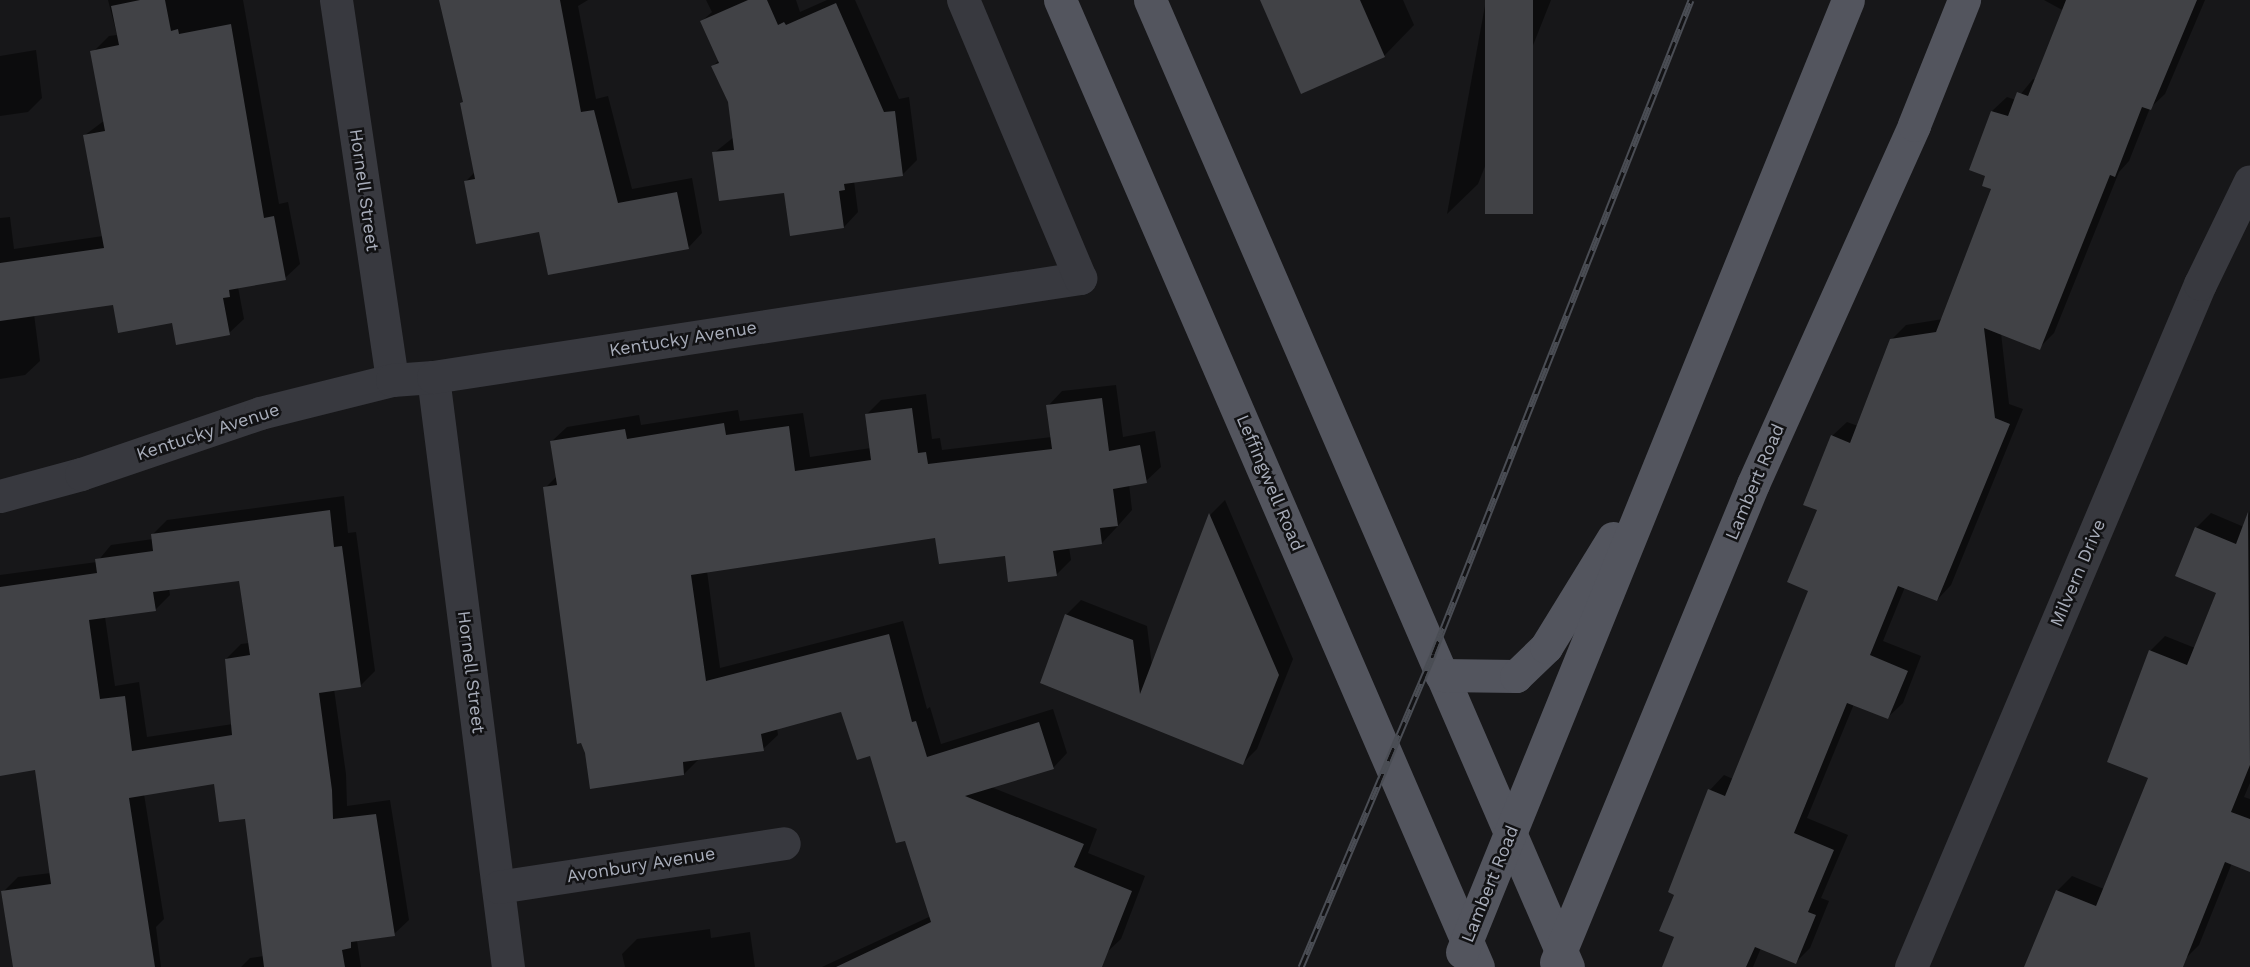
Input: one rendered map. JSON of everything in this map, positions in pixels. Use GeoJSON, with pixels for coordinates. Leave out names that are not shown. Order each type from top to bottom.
{"type":"FeatureCollection","features":[{"type":"Feature","properties":{"kind":"main road","name":"Leffingwell Road"},"geometry":{"type":"LineString","coordinates":[[1060,0],[1467,958]]}},
{"type":"Feature","properties":{"kind":"main road"},"geometry":{"type":"LineString","coordinates":[[1150,0],[1365,490],[1561,961]]}},
{"type":"Feature","properties":{"kind":"main road","name":"Lambert Road"},"geometry":{"type":"LineString","coordinates":[[1467,958],[1510,835],[1848,0]]}},
{"type":"Feature","properties":{"kind":"main road","name":"Lambert Road"},"geometry":{"type":"LineString","coordinates":[[1561,961],[1753,484],[1914,125],[1964,0]]}},
{"type":"Feature","properties":{"kind":"main road"},"geometry":{"type":"LineString","coordinates":[[1441,675],[1516,676],[1546,647],[1661,460]]}},
{"type":"Feature","properties":{"kind":"street","name":"Hornell Street"},"geometry":{"type":"LineString","coordinates":[[336,0],[392,380]]}},
{"type":"Feature","properties":{"kind":"street","name":"Kentucky Avenue"},"geometry":{"type":"LineString","coordinates":[[0,496],[81,474],[260,413],[392,380],[433,377],[1080,278],[963,0]]}},
{"type":"Feature","properties":{"kind":"street","name":"Milvern Drive"},"geometry":{"type":"LineString","coordinates":[[1911,967],[2200,284],[2250,182]]}},
{"type":"Feature","properties":{"kind":"street","name":"Hornell Street"},"geometry":{"type":"LineString","coordinates":[[433,377],[508,967]]}},
{"type":"Feature","properties":{"kind":"street","name":"Avonbury Avenue"},"geometry":{"type":"LineString","coordinates":[[498,887],[784,843]]}},
{"type":"Feature","properties":{"kind":"building"},"geometry":{"type":"Polygon","coordinates":[[[140,0],[165,0],[171,31],[178,29],[179,34],[231,24],[264,218],[274,216],[286,280],[229,290],[230,297],[223,298],[230,335],[176,345],[172,323],[118,333],[113,305],[0,321],[0,263],[104,248],[83,135],[105,131],[90,51],[119,45],[111,6],[140,0]]]}},
{"type":"Feature","properties":{"kind":"building"},"geometry":{"type":"Polygon","coordinates":[[[439,0],[560,0],[581,112],[594,110],[618,203],[677,192],[689,249],[548,275],[539,232],[476,244],[464,181],[475,179],[460,103],[463,102],[439,0]]]}},
{"type":"Feature","properties":{"kind":"building"},"geometry":{"type":"Polygon","coordinates":[[[748,0],[767,0],[778,25],[784,22],[786,25],[836,3],[884,112],[895,111],[903,176],[844,184],[845,190],[839,191],[844,228],[790,236],[784,193],[719,201],[712,152],[734,150],[728,102],[711,66],[719,63],[700,21],[748,0]]]}},
{"type":"Feature","properties":{"kind":"building"},"geometry":{"type":"Polygon","coordinates":[[[1260,0],[1360,0],[1385,57],[1301,94],[1260,0]]]}},
{"type":"Feature","properties":{"kind":"building"},"geometry":{"type":"Polygon","coordinates":[[[1485,0],[1533,0],[1533,214],[1485,214],[1485,0]]]}},
{"type":"Feature","properties":{"kind":"building"},"geometry":{"type":"Polygon","coordinates":[[[2066,0],[2197,0],[2151,110],[2142,107],[2115,177],[2110,175],[2040,350],[1984,328],[1995,418],[2010,424],[1937,601],[1898,586],[1870,655],[1908,671],[1888,719],[1847,703],[1794,833],[1834,850],[1808,912],[1816,915],[1796,964],[1755,947],[1746,967],[1662,967],[1674,937],[1659,931],[1674,895],[1668,892],[1708,789],[1725,796],[1808,591],[1787,582],[1817,510],[1803,505],[1831,435],[1850,443],[1890,339],[1936,332],[1991,189],[1982,186],[1985,176],[1969,170],[1991,111],[2008,116],[2017,92],[2028,96],[2066,0]]]}},
{"type":"Feature","properties":{"kind":"building"},"geometry":{"type":"Polygon","coordinates":[[[1102,398],[1109,451],[1140,445],[1147,483],[1113,489],[1118,526],[1100,528],[1102,544],[1053,551],[1057,576],[1008,582],[1005,556],[939,564],[935,538],[691,575],[706,681],[889,634],[912,722],[916,721],[927,757],[1039,722],[1054,769],[965,796],[1084,844],[1074,867],[1132,891],[1102,967],[836,967],[931,922],[905,841],[896,843],[870,756],[857,760],[841,712],[761,734],[764,751],[683,762],[684,775],[590,789],[585,753],[581,743],[577,744],[543,487],[557,485],[550,441],[625,429],[627,439],[724,423],[726,435],[789,426],[795,471],[871,460],[865,414],[912,408],[918,453],[926,452],[928,464],[1052,449],[1046,405],[1102,398]]]}},
{"type":"Feature","properties":{"kind":"building"},"geometry":{"type":"Polygon","coordinates":[[[330,510],[334,547],[342,546],[361,687],[319,693],[332,790],[333,819],[376,814],[395,936],[351,942],[351,948],[342,950],[345,967],[264,967],[245,819],[219,822],[214,784],[129,798],[155,967],[13,967],[1,891],[51,884],[35,770],[0,776],[0,587],[97,573],[95,559],[153,551],[151,534],[330,510]],[[239,581],[153,592],[156,611],[89,620],[100,699],[125,696],[132,751],[232,735],[225,659],[250,655],[239,581]]]}},
{"type":"Feature","properties":{"kind":"building"},"geometry":{"type":"Polygon","coordinates":[[[2248,512],[2250,765],[2231,812],[2250,819],[2250,872],[2225,862],[2183,967],[2024,967],[2056,890],[2096,906],[2148,778],[2107,762],[2149,650],[2187,665],[2216,593],[2175,576],[2195,527],[2236,544],[2248,512]]]}},
{"type":"Feature","properties":{"kind":"building"},"geometry":{"type":"Polygon","coordinates":[[[1209,513],[1279,675],[1243,765],[1040,683],[1065,614],[1133,640],[1140,694],[1209,513]]]}},
{"type":"Feature","properties":{"kind":"railway"},"geometry":{"type":"LineString","coordinates":[[1301,967],[1433,654],[1691,0]]}}]}
